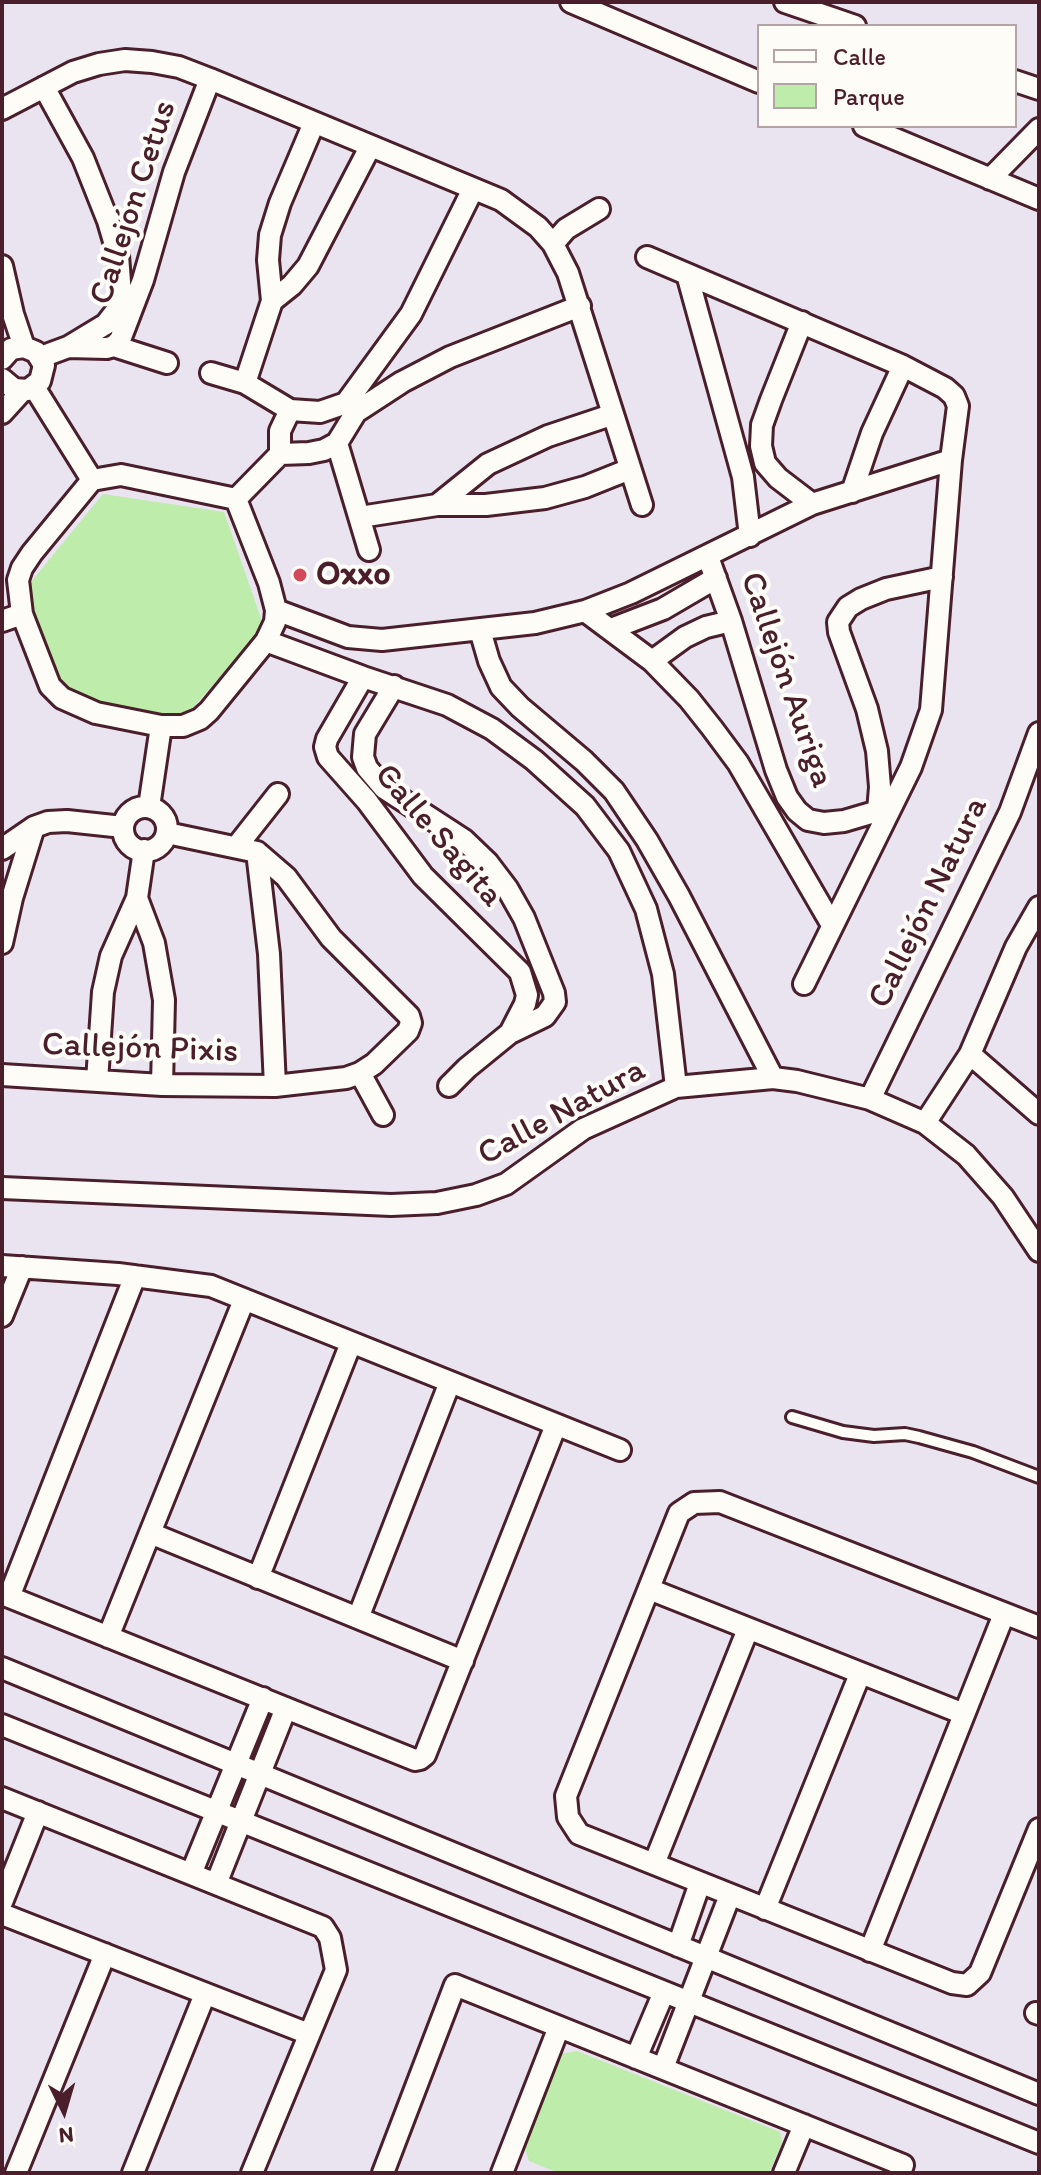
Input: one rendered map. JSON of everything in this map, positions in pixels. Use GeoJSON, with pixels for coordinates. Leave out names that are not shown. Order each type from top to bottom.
{"type":"FeatureCollection","features":[{"type":"Feature","properties":{"kind":"street"},"geometry":{"type":"LineString","coordinates":[[785,2],[849,24]]}},
{"type":"Feature","properties":{"kind":"street"},"geometry":{"type":"LineString","coordinates":[[575,3],[757,81]]}},
{"type":"Feature","properties":{"kind":"street","name":"Callejón Cetus"},"geometry":{"type":"LineString","coordinates":[[2,109],[73,72],[99,64],[125,60],[179,67],[501,200],[518,211],[553,244]]}},
{"type":"Feature","properties":{"kind":"street","name":"Callejón Cetus"},"geometry":{"type":"LineString","coordinates":[[15,352],[68,347],[95,349],[114,346],[120,340],[126,307],[210,79]]}},
{"type":"Feature","properties":{"kind":"street"},"geometry":{"type":"LineString","coordinates":[[1017,82],[1039,89]]}},
{"type":"Feature","properties":{"kind":"street","name":"Callejón Cetus"},"geometry":{"type":"LineString","coordinates":[[44,87],[83,158],[108,221],[126,307]]}},
{"type":"Feature","properties":{"kind":"street"},"geometry":{"type":"LineString","coordinates":[[245,383],[272,301],[268,260],[270,235],[314,123]]}},
{"type":"Feature","properties":{"kind":"street"},"geometry":{"type":"LineString","coordinates":[[869,128],[1039,199]]}},
{"type":"Feature","properties":{"kind":"street"},"geometry":{"type":"LineString","coordinates":[[990,179],[1039,129]]}},
{"type":"Feature","properties":{"kind":"street"},"geometry":{"type":"LineString","coordinates":[[272,301],[292,285],[308,266],[370,147]]}},
{"type":"Feature","properties":{"kind":"street"},"geometry":{"type":"LineString","coordinates":[[369,550],[337,443],[351,408],[411,314],[473,189]]}},
{"type":"Feature","properties":{"kind":"street"},"geometry":{"type":"LineString","coordinates":[[599,209],[566,229],[553,244],[580,306],[611,415],[642,505]]}},
{"type":"Feature","properties":{"kind":"street"},"geometry":{"type":"LineString","coordinates":[[647,257],[903,366],[872,433],[852,492]]}},
{"type":"Feature","properties":{"kind":"street"},"geometry":{"type":"LineString","coordinates":[[2,266],[15,352],[44,373],[2,413]]}},
{"type":"Feature","properties":{"kind":"street","name":"Callejón Auriga"},"geometry":{"type":"LineString","coordinates":[[687,274],[743,477],[750,536]]}},
{"type":"Feature","properties":{"kind":"street"},"geometry":{"type":"LineString","coordinates":[[211,373],[245,383],[290,410],[320,412],[351,408],[450,357],[580,306]]}},
{"type":"Feature","properties":{"kind":"street","name":"Callejón Cetus"},"geometry":{"type":"LineString","coordinates":[[68,347],[106,324],[126,307]]}},
{"type":"Feature","properties":{"kind":"street"},"geometry":{"type":"LineString","coordinates":[[802,322],[762,425],[761,446],[765,463],[778,478],[812,504]]}},
{"type":"Feature","properties":{"kind":"street"},"geometry":{"type":"LineString","coordinates":[[114,346],[167,363]]}},
{"type":"Feature","properties":{"kind":"street","name":"Callejón Auriga"},"geometry":{"type":"LineString","coordinates":[[804,984],[884,810],[911,767],[931,710],[958,406],[954,396],[945,388],[903,366]]}},
{"type":"Feature","properties":{"kind":"street"},"geometry":{"type":"LineString","coordinates":[[2,379],[7,385],[28,389],[92,480]]}},
{"type":"Feature","properties":{"kind":"street"},"geometry":{"type":"LineString","coordinates":[[280,454],[280,431],[290,410]]}},
{"type":"Feature","properties":{"kind":"street"},"geometry":{"type":"LineString","coordinates":[[437,505],[488,464],[548,436],[611,415]]}},
{"type":"Feature","properties":{"kind":"street"},"geometry":{"type":"LineString","coordinates":[[236,499],[280,454],[309,453],[337,443]]}},
{"type":"Feature","properties":{"kind":"street"},"geometry":{"type":"LineString","coordinates":[[276,610],[310,625],[359,638],[413,639],[535,623],[585,611],[631,593],[812,504],[951,460]]}},
{"type":"Feature","properties":{"kind":"street"},"geometry":{"type":"LineString","coordinates":[[360,517],[437,505],[486,505],[545,498],[585,487],[630,469]]}},
{"type":"Feature","properties":{"kind":"street"},"geometry":{"type":"LineString","coordinates":[[121,475],[236,499],[269,583],[276,610],[275,622],[266,641],[209,711],[200,719],[183,726],[161,726],[96,713],[62,698],[50,686],[12,618],[22,568],[92,480],[121,475]]}},
{"type":"Feature","properties":{"kind":"street","name":"Callejón Auriga"},"geometry":{"type":"LineString","coordinates":[[708,557],[787,797],[808,820],[824,823],[884,810]]}},
{"type":"Feature","properties":{"kind":"street","name":"Callejón Auriga"},"geometry":{"type":"LineString","coordinates":[[884,810],[877,751],[867,709],[838,622],[848,607],[861,599],[886,589],[942,577]]}},
{"type":"Feature","properties":{"kind":"street"},"geometry":{"type":"LineString","coordinates":[[611,629],[663,609],[716,578]]}},
{"type":"Feature","properties":{"kind":"street","name":"Callejón Auriga"},"geometry":{"type":"LineString","coordinates":[[585,611],[652,661],[689,699],[738,763],[832,925]]}},
{"type":"Feature","properties":{"kind":"street"},"geometry":{"type":"LineString","coordinates":[[652,661],[685,637],[706,627],[731,621]]}},
{"type":"Feature","properties":{"kind":"street"},"geometry":{"type":"LineString","coordinates":[[480,630],[501,687],[614,791],[647,840],[773,1078]]}},
{"type":"Feature","properties":{"kind":"street"},"geometry":{"type":"LineString","coordinates":[[266,641],[447,705],[492,729],[534,760],[585,806],[619,851],[646,909],[663,974],[676,1087]]}},
{"type":"Feature","properties":{"kind":"street","name":"Calle Sagita"},"geometry":{"type":"LineString","coordinates":[[363,677],[334,725],[325,747],[334,766],[375,795],[423,876],[520,972]]}},
{"type":"Feature","properties":{"kind":"street"},"geometry":{"type":"LineString","coordinates":[[394,686],[372,721],[362,745],[375,795],[464,840],[488,863],[518,908],[550,979],[555,1002],[545,1016],[510,1033],[475,1060],[449,1086]]}},
{"type":"Feature","properties":{"kind":"street"},"geometry":{"type":"LineString","coordinates":[[149,807],[161,726]]}},
{"type":"Feature","properties":{"kind":"street","name":"Callejón Natura"},"geometry":{"type":"LineString","coordinates":[[870,1099],[893,1046],[1004,826],[1039,733]]}},
{"type":"Feature","properties":{"kind":"street"},"geometry":{"type":"LineString","coordinates":[[167,833],[247,849],[278,794]]}},
{"type":"Feature","properties":{"kind":"street"},"geometry":{"type":"LineString","coordinates":[[149,807],[163,816],[167,833],[159,846],[144,850],[131,845],[123,827],[132,811],[149,807]]}},
{"type":"Feature","properties":{"kind":"street"},"geometry":{"type":"LineString","coordinates":[[2,849],[34,827],[48,822],[123,827]]}},
{"type":"Feature","properties":{"kind":"street"},"geometry":{"type":"LineString","coordinates":[[2,943],[34,827]]}},
{"type":"Feature","properties":{"kind":"street","name":"Callejón Pixis"},"geometry":{"type":"LineString","coordinates":[[2,1075],[162,1085],[275,1086],[323,1083],[360,1073],[402,1039],[411,1023],[409,1016],[331,938],[286,877],[247,849]]}},
{"type":"Feature","properties":{"kind":"street","name":"Callejón Pixis"},"geometry":{"type":"LineString","coordinates":[[247,849],[269,954],[275,1086]]}},
{"type":"Feature","properties":{"kind":"street"},"geometry":{"type":"LineString","coordinates":[[97,1081],[103,992],[111,956],[137,898],[144,850]]}},
{"type":"Feature","properties":{"kind":"street"},"geometry":{"type":"LineString","coordinates":[[137,898],[154,943],[162,985],[165,1030],[162,1085]]}},
{"type":"Feature","properties":{"kind":"street"},"geometry":{"type":"LineString","coordinates":[[925,1123],[970,1054],[1016,947],[1039,907]]}},
{"type":"Feature","properties":{"kind":"street"},"geometry":{"type":"LineString","coordinates":[[510,1033],[527,995],[520,972],[539,955]]}},
{"type":"Feature","properties":{"kind":"street"},"geometry":{"type":"LineString","coordinates":[[970,1054],[1039,1114]]}},
{"type":"Feature","properties":{"kind":"street"},"geometry":{"type":"LineString","coordinates":[[360,1073],[383,1115]]}},
{"type":"Feature","properties":{"kind":"street","name":"Calle Natura"},"geometry":{"type":"LineString","coordinates":[[2,1188],[391,1205],[437,1203],[476,1195],[506,1184],[583,1129],[676,1087],[773,1078],[822,1086],[870,1099],[925,1123],[966,1155],[1003,1197],[1038,1247]]}},
{"type":"Feature","properties":{"kind":"street"},"geometry":{"type":"LineString","coordinates":[[2,1316],[12,1266],[211,1286],[620,1450]]}},
{"type":"Feature","properties":{"kind":"street"},"geometry":{"type":"LineString","coordinates":[[135,1276],[5,1595],[415,1760],[425,1755],[556,1425]]}},
{"type":"Feature","properties":{"kind":"street"},"geometry":{"type":"LineString","coordinates":[[108,1637],[244,1300]]}},
{"type":"Feature","properties":{"kind":"street"},"geometry":{"type":"LineString","coordinates":[[258,1578],[351,1343]]}},
{"type":"Feature","properties":{"kind":"street"},"geometry":{"type":"LineString","coordinates":[[358,1618],[450,1382]]}},
{"type":"Feature","properties":{"kind":"street"},"geometry":{"type":"LineString","coordinates":[[1039,1627],[720,1502],[694,1503],[679,1513],[566,1796],[568,1817],[579,1834],[952,1983],[967,1985],[980,1973],[1039,1829]]}},
{"type":"Feature","properties":{"kind":"street"},"geometry":{"type":"LineString","coordinates":[[150,1533],[463,1661]]}},
{"type":"Feature","properties":{"kind":"street"},"geometry":{"type":"LineString","coordinates":[[649,1589],[964,1714]]}},
{"type":"Feature","properties":{"kind":"street"},"geometry":{"type":"LineString","coordinates":[[870,1951],[1004,1614]]}},
{"type":"Feature","properties":{"kind":"street"},"geometry":{"type":"LineString","coordinates":[[654,1864],[748,1629]]}},
{"type":"Feature","properties":{"kind":"street"},"geometry":{"type":"LineString","coordinates":[[2,1668],[1039,2094]]}},
{"type":"Feature","properties":{"kind":"street"},"geometry":{"type":"LineString","coordinates":[[765,1909],[860,1674]]}},
{"type":"Feature","properties":{"kind":"street"},"geometry":{"type":"LineString","coordinates":[[191,1874],[263,1698]]}},
{"type":"Feature","properties":{"kind":"street"},"geometry":{"type":"LineString","coordinates":[[216,1884],[286,1708]]}},
{"type":"Feature","properties":{"kind":"street"},"geometry":{"type":"LineString","coordinates":[[2,1725],[1039,2143]]}},
{"type":"Feature","properties":{"kind":"street"},"geometry":{"type":"LineString","coordinates":[[2,1798],[323,1927],[330,1938],[336,1970],[252,2173]]}},
{"type":"Feature","properties":{"kind":"street"},"geometry":{"type":"LineString","coordinates":[[2,1902],[38,1812]]}},
{"type":"Feature","properties":{"kind":"street"},"geometry":{"type":"LineString","coordinates":[[678,1946],[700,1883]]}},
{"type":"Feature","properties":{"kind":"street"},"geometry":{"type":"LineString","coordinates":[[663,2068],[730,1895]]}},
{"type":"Feature","properties":{"kind":"street"},"geometry":{"type":"LineString","coordinates":[[2,1914],[309,2034]]}},
{"type":"Feature","properties":{"kind":"street"},"geometry":{"type":"LineString","coordinates":[[16,2173],[105,1954]]}},
{"type":"Feature","properties":{"kind":"street"},"geometry":{"type":"LineString","coordinates":[[383,2173],[455,1985],[903,2165],[900,2173]]}},
{"type":"Feature","properties":{"kind":"street"},"geometry":{"type":"LineString","coordinates":[[636,2058],[664,1992]]}},
{"type":"Feature","properties":{"kind":"street"},"geometry":{"type":"LineString","coordinates":[[133,2173],[205,1994]]}},
{"type":"Feature","properties":{"kind":"street"},"geometry":{"type":"LineString","coordinates":[[525,2173],[504,2169],[559,2027]]}},
{"type":"Feature","properties":{"kind":"street"},"geometry":{"type":"LineString","coordinates":[[784,2173],[804,2125]]}},
{"type":"Feature","properties":{"kind":"lane"},"geometry":{"type":"LineString","coordinates":[[792,1417],[843,1432],[919,1437],[973,1452],[1039,1477]]}},
{"type":"Feature","properties":{"kind":"green space"},"geometry":{"type":"Polygon","coordinates":[[[103,494],[224,512],[262,621],[257,635],[184,718],[67,697],[26,588],[103,494]]]}},
{"type":"Feature","properties":{"kind":"green space"},"geometry":{"type":"Polygon","coordinates":[[[577,2051],[780,2132],[782,2143],[769,2173],[559,2173],[529,2161],[524,2146],[561,2054],[577,2051]]]}},
{"type":"Feature","properties":{"kind":"place","name":"Oxxo"},"geometry":{"type":"Point","coordinates":[300,575]}}]}
